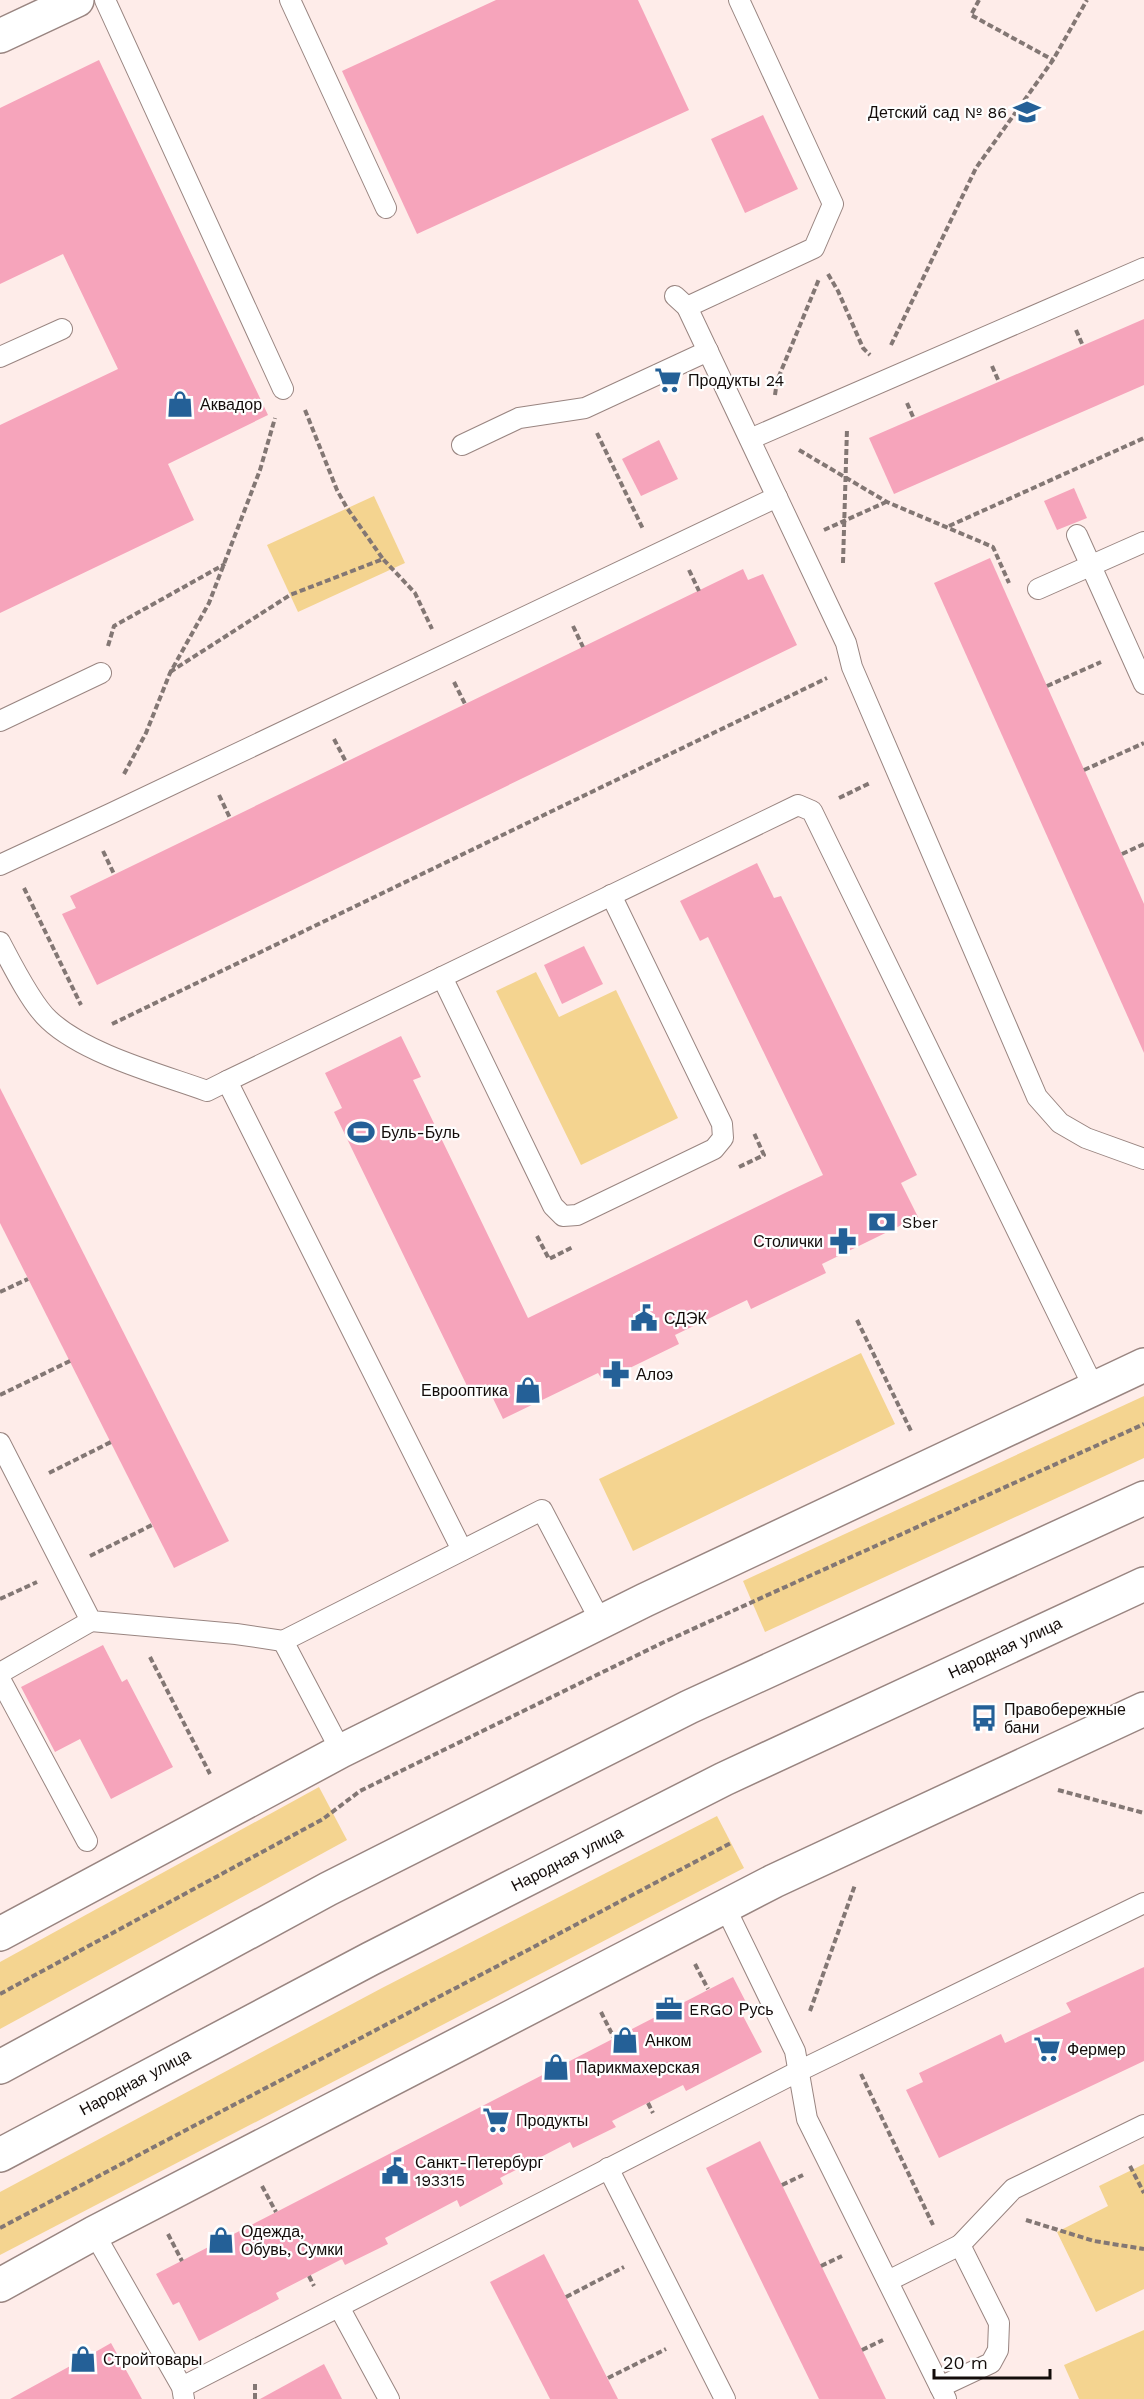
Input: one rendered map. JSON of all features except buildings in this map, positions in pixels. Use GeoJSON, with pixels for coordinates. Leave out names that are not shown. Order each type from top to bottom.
{"type":"FeatureCollection","features":[{"type":"Feature","properties":{"kind":"street"},"geometry":{"type":"LineString","coordinates":[[0,36],[77,0]]}},
{"type":"Feature","properties":{"kind":"street"},"geometry":{"type":"LineString","coordinates":[[0,1934],[341,1751],[889,1483],[1144,1365]]}},
{"type":"Feature","properties":{"kind":"street"},"geometry":{"type":"LineString","coordinates":[[0,2067],[328,1889],[689,1707],[1144,1498]]}},
{"type":"Feature","properties":{"kind":"street","name":"Народная улица"},"geometry":{"type":"LineString","coordinates":[[0,2155],[370,1959],[724,1779],[1144,1584]]}},
{"type":"Feature","properties":{"kind":"street"},"geometry":{"type":"LineString","coordinates":[[0,2285],[94,2233],[785,1876],[1144,1709]]}},
{"type":"Feature","properties":{"kind":"lane"},"geometry":{"type":"LineString","coordinates":[[105,0],[283,389]]}},
{"type":"Feature","properties":{"kind":"lane"},"geometry":{"type":"LineString","coordinates":[[290,0],[386,208]]}},
{"type":"Feature","properties":{"kind":"lane"},"geometry":{"type":"LineString","coordinates":[[739,0],[833,204],[814,248],[681,302],[759,436],[777,497],[846,643],[852,667],[1037,1097],[1060,1123],[1086,1138],[1144,1159]]}},
{"type":"Feature","properties":{"kind":"lane"},"geometry":{"type":"LineString","coordinates":[[759,436],[1144,268]]}},
{"type":"Feature","properties":{"kind":"lane"},"geometry":{"type":"LineString","coordinates":[[0,357],[62,329]]}},
{"type":"Feature","properties":{"kind":"lane"},"geometry":{"type":"LineString","coordinates":[[462,445],[519,418],[585,408],[708,351]]}},
{"type":"Feature","properties":{"kind":"lane"},"geometry":{"type":"LineString","coordinates":[[0,865],[777,497]]}},
{"type":"Feature","properties":{"kind":"lane"},"geometry":{"type":"LineString","coordinates":[[1077,535],[1144,684]]}},
{"type":"Feature","properties":{"kind":"lane"},"geometry":{"type":"LineString","coordinates":[[1038,589],[1144,542]]}},
{"type":"Feature","properties":{"kind":"lane"},"geometry":{"type":"LineString","coordinates":[[0,721],[101,673]]}},
{"type":"Feature","properties":{"kind":"lane"},"geometry":{"type":"LineString","coordinates":[[0,942],[15,971],[48,1019],[207,1091],[798,805],[812,811],[1094,1388]]}},
{"type":"Feature","properties":{"kind":"lane"},"geometry":{"type":"LineString","coordinates":[[442,977],[553,1206],[563,1216],[577,1215],[714,1149],[723,1138],[722,1124],[611,895]]}},
{"type":"Feature","properties":{"kind":"lane"},"geometry":{"type":"LineString","coordinates":[[227,1081],[462,1550]]}},
{"type":"Feature","properties":{"kind":"lane"},"geometry":{"type":"LineString","coordinates":[[0,1443],[92,1621]]}},
{"type":"Feature","properties":{"kind":"lane"},"geometry":{"type":"LineString","coordinates":[[0,1673],[92,1621],[236,1634],[284,1641],[542,1510],[601,1622]]}},
{"type":"Feature","properties":{"kind":"lane"},"geometry":{"type":"LineString","coordinates":[[284,1641],[341,1751]]}},
{"type":"Feature","properties":{"kind":"lane"},"geometry":{"type":"LineString","coordinates":[[0,1679],[87,1841]]}},
{"type":"Feature","properties":{"kind":"lane"},"geometry":{"type":"LineString","coordinates":[[94,2233],[183,2393],[339,2307],[608,2168],[799,2071],[1144,1902]]}},
{"type":"Feature","properties":{"kind":"lane"},"geometry":{"type":"LineString","coordinates":[[725,1907],[795,2051],[807,2119],[943,2393],[991,2363],[998,2350],[999,2323],[953,2249]]}},
{"type":"Feature","properties":{"kind":"lane"},"geometry":{"type":"LineString","coordinates":[[888,2281],[953,2249],[1012,2189],[1144,2125]]}},
{"type":"Feature","properties":{"kind":"lane"},"geometry":{"type":"LineString","coordinates":[[608,2168],[725,2399]]}},
{"type":"Feature","properties":{"kind":"lane"},"geometry":{"type":"LineString","coordinates":[[339,2307],[389,2399]]}},
{"type":"Feature","properties":{"kind":"path"},"geometry":{"type":"LineString","coordinates":[[979,0],[971,15],[1053,60]]}},
{"type":"Feature","properties":{"kind":"path"},"geometry":{"type":"LineString","coordinates":[[874,385],[976,168],[1053,60],[1087,0]]}},
{"type":"Feature","properties":{"kind":"path"},"geometry":{"type":"LineString","coordinates":[[814,248],[838,291],[863,348],[881,366]]}},
{"type":"Feature","properties":{"kind":"path"},"geometry":{"type":"LineString","coordinates":[[824,267],[777,381],[759,436],[846,477],[886,502],[948,526],[993,547],[1012,589]]}},
{"type":"Feature","properties":{"kind":"path"},"geometry":{"type":"LineString","coordinates":[[114,874],[100,844],[111,838],[114,793],[146,733],[170,673],[209,603],[226,563],[260,470],[283,389],[301,401],[337,490],[383,559],[415,593],[465,704]]}},
{"type":"Feature","properties":{"kind":"path"},"geometry":{"type":"LineString","coordinates":[[843,567],[847,397]]}},
{"type":"Feature","properties":{"kind":"path"},"geometry":{"type":"LineString","coordinates":[[585,408],[656,554]]}},
{"type":"Feature","properties":{"kind":"path"},"geometry":{"type":"LineString","coordinates":[[948,526],[1144,438],[1144,444]]}},
{"type":"Feature","properties":{"kind":"path"},"geometry":{"type":"LineString","coordinates":[[821,531],[886,502]]}},
{"type":"Feature","properties":{"kind":"path"},"geometry":{"type":"LineString","coordinates":[[170,673],[290,595],[383,559]]}},
{"type":"Feature","properties":{"kind":"path"},"geometry":{"type":"LineString","coordinates":[[684,560],[699,591]]}},
{"type":"Feature","properties":{"kind":"path"},"geometry":{"type":"LineString","coordinates":[[101,673],[114,626],[226,563]]}},
{"type":"Feature","properties":{"kind":"path"},"geometry":{"type":"LineString","coordinates":[[568,616],[583,647]]}},
{"type":"Feature","properties":{"kind":"path"},"geometry":{"type":"LineString","coordinates":[[1047,686],[1129,650]]}},
{"type":"Feature","properties":{"kind":"path"},"geometry":{"type":"LineString","coordinates":[[21,882],[89,1039],[852,667]]}},
{"type":"Feature","properties":{"kind":"path"},"geometry":{"type":"LineString","coordinates":[[331,732],[346,762]]}},
{"type":"Feature","properties":{"kind":"path"},"geometry":{"type":"LineString","coordinates":[[1084,770],[1144,743]]}},
{"type":"Feature","properties":{"kind":"path"},"geometry":{"type":"LineString","coordinates":[[812,811],[897,770]]}},
{"type":"Feature","properties":{"kind":"path"},"geometry":{"type":"LineString","coordinates":[[216,787],[230,818]]}},
{"type":"Feature","properties":{"kind":"path"},"geometry":{"type":"LineString","coordinates":[[1122,854],[1144,844]]}},
{"type":"Feature","properties":{"kind":"path"},"geometry":{"type":"LineString","coordinates":[[732,1170],[764,1155],[749,1123]]}},
{"type":"Feature","properties":{"kind":"path"},"geometry":{"type":"LineString","coordinates":[[533,1227],[549,1259],[581,1243]]}},
{"type":"Feature","properties":{"kind":"path"},"geometry":{"type":"LineString","coordinates":[[0,1292],[28,1279]]}},
{"type":"Feature","properties":{"kind":"path"},"geometry":{"type":"LineString","coordinates":[[857,1320],[913,1434]]}},
{"type":"Feature","properties":{"kind":"path"},"geometry":{"type":"LineString","coordinates":[[0,1395],[70,1361]]}},
{"type":"Feature","properties":{"kind":"path"},"geometry":{"type":"LineString","coordinates":[[0,1994],[323,1819],[360,1791],[672,1638],[1144,1424]]}},
{"type":"Feature","properties":{"kind":"path"},"geometry":{"type":"LineString","coordinates":[[22,1487],[111,1442]]}},
{"type":"Feature","properties":{"kind":"path"},"geometry":{"type":"LineString","coordinates":[[133,1624],[210,1773]]}},
{"type":"Feature","properties":{"kind":"path"},"geometry":{"type":"LineString","coordinates":[[1053,1789],[1144,1813]]}},
{"type":"Feature","properties":{"kind":"path"},"geometry":{"type":"LineString","coordinates":[[0,2228],[731,1843]]}},
{"type":"Feature","properties":{"kind":"path"},"geometry":{"type":"LineString","coordinates":[[795,2051],[856,1883]]}},
{"type":"Feature","properties":{"kind":"path"},"geometry":{"type":"LineString","coordinates":[[695,1963],[708,1989]]}},
{"type":"Feature","properties":{"kind":"path"},"geometry":{"type":"LineString","coordinates":[[600,2011],[614,2038]]}},
{"type":"Feature","properties":{"kind":"path"},"geometry":{"type":"LineString","coordinates":[[848,2047],[953,2249]]}},
{"type":"Feature","properties":{"kind":"path"},"geometry":{"type":"LineString","coordinates":[[261,2183],[276,2212]]}},
{"type":"Feature","properties":{"kind":"path"},"geometry":{"type":"LineString","coordinates":[[994,2209],[1094,2241],[1144,2249]]}},
{"type":"Feature","properties":{"kind":"path"},"geometry":{"type":"LineString","coordinates":[[166,2230],[182,2261]]}},
{"type":"Feature","properties":{"kind":"path"},"geometry":{"type":"LineString","coordinates":[[566,2297],[651,2253]]}},
{"type":"Feature","properties":{"kind":"path"},"geometry":{"type":"LineString","coordinates":[[608,2378],[693,2335]]}},
{"type":"Feature","properties":{"kind":"shaded area"},"geometry":{"type":"Polygon","coordinates":[[[374,496],[405,563],[298,612],[267,545],[374,496]]]}},
{"type":"Feature","properties":{"kind":"shaded area"},"geometry":{"type":"Polygon","coordinates":[[[536,972],[559,1017],[616,990],[678,1118],[581,1165],[496,991],[536,972]]]}},
{"type":"Feature","properties":{"kind":"shaded area"},"geometry":{"type":"Polygon","coordinates":[[[861,1353],[895,1424],[633,1551],[599,1479],[861,1353]]]}},
{"type":"Feature","properties":{"kind":"shaded area"},"geometry":{"type":"Polygon","coordinates":[[[1144,1396],[1144,1458],[765,1632],[743,1581],[1144,1396]]]}},
{"type":"Feature","properties":{"kind":"shaded area"},"geometry":{"type":"Polygon","coordinates":[[[319,1787],[347,1840],[0,2029],[0,1962],[319,1787]]]}},
{"type":"Feature","properties":{"kind":"shaded area"},"geometry":{"type":"Polygon","coordinates":[[[717,1816],[744,1868],[0,2255],[0,2192],[382,1988],[717,1816]]]}},
{"type":"Feature","properties":{"kind":"shaded area"},"geometry":{"type":"Polygon","coordinates":[[[1144,2164],[1144,2289],[1096,2312],[1057,2232],[1108,2206],[1099,2186],[1144,2164]]]}},
{"type":"Feature","properties":{"kind":"shaded area"},"geometry":{"type":"Polygon","coordinates":[[[1144,2330],[1144,2399],[1079,2399],[1064,2365],[1144,2330]]]}},
{"type":"Feature","properties":{"kind":"place","name":"Детский сад № 86"},"geometry":{"type":"Point","coordinates":[1027,112]}},
{"type":"Feature","properties":{"kind":"place","name":"Продукты 24"},"geometry":{"type":"Point","coordinates":[668,380]}},
{"type":"Feature","properties":{"kind":"place","name":"Аквадор"},"geometry":{"type":"Point","coordinates":[180,404]}},
{"type":"Feature","properties":{"kind":"place","name":"Буль-Буль"},"geometry":{"type":"Point","coordinates":[361,1132]}},
{"type":"Feature","properties":{"kind":"place","name":"Sber"},"geometry":{"type":"Point","coordinates":[882,1222]}},
{"type":"Feature","properties":{"kind":"place","name":"Столички"},"geometry":{"type":"Point","coordinates":[843,1241]}},
{"type":"Feature","properties":{"kind":"place","name":"СДЭК"},"geometry":{"type":"Point","coordinates":[644,1318]}},
{"type":"Feature","properties":{"kind":"place","name":"Алоэ"},"geometry":{"type":"Point","coordinates":[616,1374]}},
{"type":"Feature","properties":{"kind":"place","name":"Еврооптика"},"geometry":{"type":"Point","coordinates":[528,1390]}},
{"type":"Feature","properties":{"kind":"place","name":"Правобережные бани"},"geometry":{"type":"Point","coordinates":[984,1718]}},
{"type":"Feature","properties":{"kind":"place","name":"ERGO Русь"},"geometry":{"type":"Point","coordinates":[669,2009]}},
{"type":"Feature","properties":{"kind":"place","name":"Анком"},"geometry":{"type":"Point","coordinates":[625,2040]}},
{"type":"Feature","properties":{"kind":"place","name":"Фермер"},"geometry":{"type":"Point","coordinates":[1047,2049]}},
{"type":"Feature","properties":{"kind":"place","name":"Парикмахерская"},"geometry":{"type":"Point","coordinates":[556,2067]}},
{"type":"Feature","properties":{"kind":"place","name":"Продукты"},"geometry":{"type":"Point","coordinates":[496,2120]}},
{"type":"Feature","properties":{"kind":"place","name":"Санкт-Петербург 193315"},"geometry":{"type":"Point","coordinates":[395,2171]}},
{"type":"Feature","properties":{"kind":"place","name":"Одежда, Обувь, Сумки"},"geometry":{"type":"Point","coordinates":[221,2240]}},
{"type":"Feature","properties":{"kind":"place","name":"Стройтовары"},"geometry":{"type":"Point","coordinates":[83,2359]}}]}
